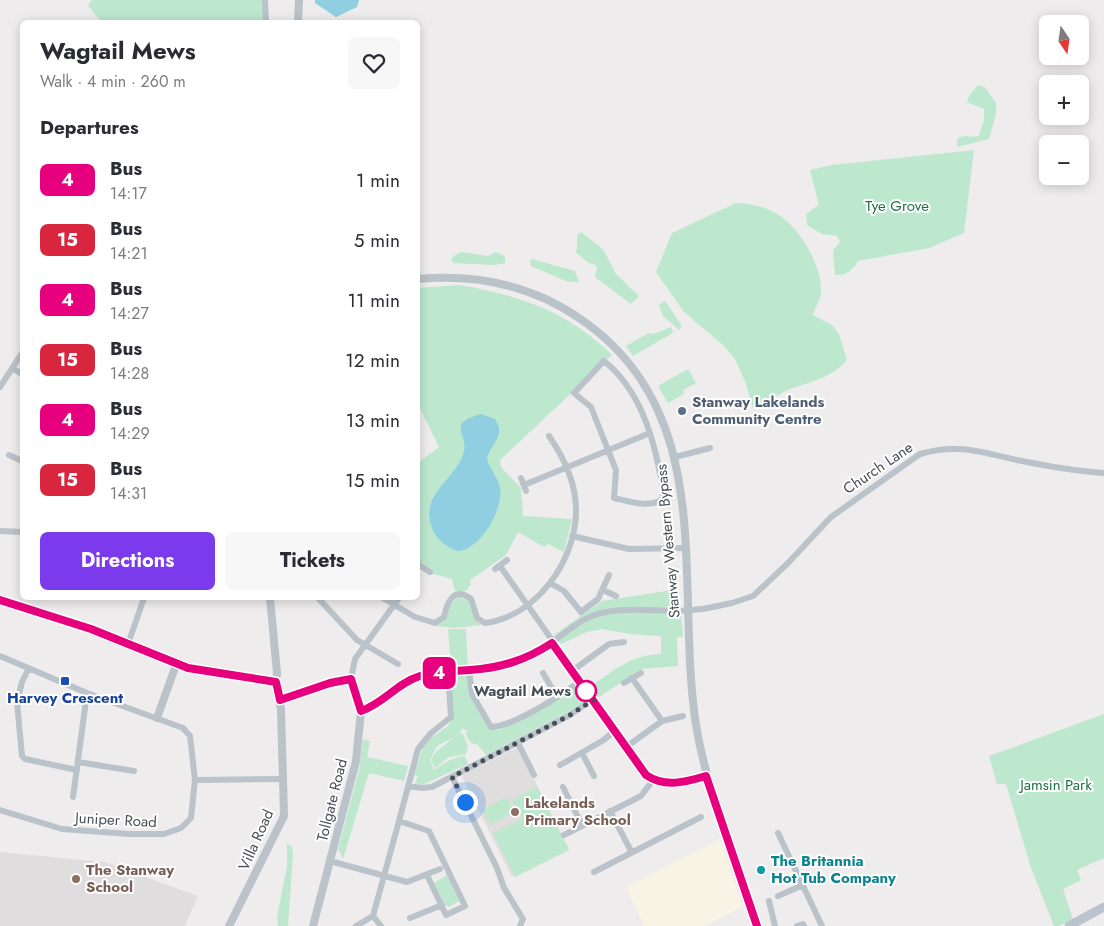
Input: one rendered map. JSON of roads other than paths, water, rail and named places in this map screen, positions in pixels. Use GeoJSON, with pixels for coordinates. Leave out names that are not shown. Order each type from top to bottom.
{"type":"FeatureCollection","features":[{"type":"Feature","properties":{"kind":"main road"},"geometry":{"type":"LineString","coordinates":[[1069,926],[1104,907]]}},
{"type":"Feature","properties":{"kind":"street"},"geometry":{"type":"LineString","coordinates":[[265,0],[266,20]]}},
{"type":"Feature","properties":{"kind":"street"},"geometry":{"type":"LineString","coordinates":[[298,20],[299,0]]}},
{"type":"Feature","properties":{"kind":"street","name":"Stanway Western Bypass"},"geometry":{"type":"LineString","coordinates":[[420,279],[450,278],[503,284],[550,300],[589,325],[618,350],[645,385],[665,424],[680,481],[696,722],[706,776],[757,926]]}},
{"type":"Feature","properties":{"kind":"street"},"geometry":{"type":"LineString","coordinates":[[0,387],[20,356]]}},
{"type":"Feature","properties":{"kind":"street"},"geometry":{"type":"LineString","coordinates":[[604,362],[620,376],[632,393],[650,433],[663,489],[662,499],[659,502],[645,504],[614,498],[616,470],[608,450],[591,407],[574,393],[604,362]]}},
{"type":"Feature","properties":{"kind":"street"},"geometry":{"type":"LineString","coordinates":[[12,368],[20,373]]}},
{"type":"Feature","properties":{"kind":"street"},"geometry":{"type":"LineString","coordinates":[[521,478],[525,488],[567,467],[650,433]]}},
{"type":"Feature","properties":{"kind":"street"},"geometry":{"type":"LineString","coordinates":[[386,600],[420,620],[436,623],[444,617],[447,602],[454,595],[462,594],[471,598],[477,618],[485,623],[504,617],[526,605],[550,583],[567,554],[572,536],[575,508],[573,485],[567,467],[548,436]]}},
{"type":"Feature","properties":{"kind":"street"},"geometry":{"type":"LineString","coordinates":[[675,457],[710,448]]}},
{"type":"Feature","properties":{"kind":"street","name":"Church Lane"},"geometry":{"type":"LineString","coordinates":[[552,643],[585,619],[604,612],[703,609],[753,596],[788,563],[831,517],[920,454],[935,449],[959,448],[1055,467],[1104,473]]}},
{"type":"Feature","properties":{"kind":"street"},"geometry":{"type":"LineString","coordinates":[[9,455],[20,460]]}},
{"type":"Feature","properties":{"kind":"street"},"geometry":{"type":"LineString","coordinates":[[0,531],[20,532]]}},
{"type":"Feature","properties":{"kind":"street"},"geometry":{"type":"LineString","coordinates":[[572,536],[629,549],[685,548]]}},
{"type":"Feature","properties":{"kind":"street"},"geometry":{"type":"LineString","coordinates":[[507,560],[497,568],[526,605],[640,767],[653,780],[673,784],[706,776]]}},
{"type":"Feature","properties":{"kind":"street"},"geometry":{"type":"LineString","coordinates":[[420,567],[430,572]]}},
{"type":"Feature","properties":{"kind":"street"},"geometry":{"type":"LineString","coordinates":[[550,583],[564,591],[582,612],[598,600],[608,575]]}},
{"type":"Feature","properties":{"kind":"street"},"geometry":{"type":"LineString","coordinates":[[603,590],[616,596]]}},
{"type":"Feature","properties":{"kind":"street"},"geometry":{"type":"LineString","coordinates":[[0,600],[91,629],[176,665],[207,672],[276,682]]}},
{"type":"Feature","properties":{"kind":"street"},"geometry":{"type":"LineString","coordinates":[[128,644],[143,600]]}},
{"type":"Feature","properties":{"kind":"street","name":"Villa Road"},"geometry":{"type":"LineString","coordinates":[[229,926],[281,826],[285,806],[280,700],[276,682],[277,673],[270,600]]}},
{"type":"Feature","properties":{"kind":"street"},"geometry":{"type":"LineString","coordinates":[[320,600],[343,626],[365,645],[398,664]]}},
{"type":"Feature","properties":{"kind":"street"},"geometry":{"type":"LineString","coordinates":[[280,700],[330,683],[351,679],[356,659],[398,600]]}},
{"type":"Feature","properties":{"kind":"street"},"geometry":{"type":"LineString","coordinates":[[572,671],[609,644],[624,642]]}},
{"type":"Feature","properties":{"kind":"street"},"geometry":{"type":"LineString","coordinates":[[361,711],[374,707],[405,683],[420,676],[520,662],[552,643]]}},
{"type":"Feature","properties":{"kind":"street"},"geometry":{"type":"LineString","coordinates":[[0,656],[87,693],[183,728],[190,736],[195,780],[284,779]]}},
{"type":"Feature","properties":{"kind":"street"},"geometry":{"type":"LineString","coordinates":[[157,718],[176,665]]}},
{"type":"Feature","properties":{"kind":"street"},"geometry":{"type":"LineString","coordinates":[[28,668],[17,702],[22,756],[25,759],[77,770]]}},
{"type":"Feature","properties":{"kind":"street"},"geometry":{"type":"LineString","coordinates":[[470,670],[472,694],[492,728],[500,727],[557,697],[579,682]]}},
{"type":"Feature","properties":{"kind":"street"},"geometry":{"type":"LineString","coordinates":[[356,926],[373,916],[418,749],[431,733],[450,717],[448,672]]}},
{"type":"Feature","properties":{"kind":"street"},"geometry":{"type":"LineString","coordinates":[[543,673],[557,697]]}},
{"type":"Feature","properties":{"kind":"street"},"geometry":{"type":"LineString","coordinates":[[624,683],[640,674]]}},
{"type":"Feature","properties":{"kind":"street"},"geometry":{"type":"LineString","coordinates":[[632,678],[662,721]]}},
{"type":"Feature","properties":{"kind":"street","name":"Tollgate Road"},"geometry":{"type":"LineString","coordinates":[[313,926],[356,761],[361,711],[351,679]]}},
{"type":"Feature","properties":{"kind":"street"},"geometry":{"type":"LineString","coordinates":[[73,797],[87,693]]}},
{"type":"Feature","properties":{"kind":"street"},"geometry":{"type":"LineString","coordinates":[[408,786],[429,788],[518,743],[570,715],[593,700]]}},
{"type":"Feature","properties":{"kind":"street"},"geometry":{"type":"LineString","coordinates":[[626,747],[662,721],[682,716]]}},
{"type":"Feature","properties":{"kind":"street"},"geometry":{"type":"LineString","coordinates":[[560,765],[615,731]]}},
{"type":"Feature","properties":{"kind":"street"},"geometry":{"type":"LineString","coordinates":[[518,743],[534,775]]}},
{"type":"Feature","properties":{"kind":"street"},"geometry":{"type":"LineString","coordinates":[[582,753],[594,776]]}},
{"type":"Feature","properties":{"kind":"street"},"geometry":{"type":"LineString","coordinates":[[78,762],[134,771]]}},
{"type":"Feature","properties":{"kind":"street"},"geometry":{"type":"LineString","coordinates":[[452,777],[497,868],[504,888],[523,919],[520,926]]}},
{"type":"Feature","properties":{"kind":"street","name":"Juniper Road"},"geometry":{"type":"LineString","coordinates":[[0,810],[62,829],[129,834],[164,834],[181,828],[191,818],[195,780]]}},
{"type":"Feature","properties":{"kind":"street"},"geometry":{"type":"LineString","coordinates":[[564,835],[641,796],[653,780]]}},
{"type":"Feature","properties":{"kind":"street"},"geometry":{"type":"LineString","coordinates":[[562,786],[582,825]]}},
{"type":"Feature","properties":{"kind":"street"},"geometry":{"type":"LineString","coordinates":[[610,811],[631,852]]}},
{"type":"Feature","properties":{"kind":"street"},"geometry":{"type":"LineString","coordinates":[[594,872],[695,817]]}},
{"type":"Feature","properties":{"kind":"street"},"geometry":{"type":"LineString","coordinates":[[398,821],[429,831],[465,906],[446,915],[439,896],[427,875]]}},
{"type":"Feature","properties":{"kind":"street"},"geometry":{"type":"LineString","coordinates":[[778,833],[822,926]]}},
{"type":"Feature","properties":{"kind":"street"},"geometry":{"type":"LineString","coordinates":[[330,861],[407,882],[440,869]]}},
{"type":"Feature","properties":{"kind":"street"},"geometry":{"type":"LineString","coordinates":[[778,896],[803,885]]}},
{"type":"Feature","properties":{"kind":"street"},"geometry":{"type":"LineString","coordinates":[[769,901],[775,926]]}},
{"type":"Feature","properties":{"kind":"street"},"geometry":{"type":"LineString","coordinates":[[410,918],[442,905]]}},
{"type":"Feature","properties":{"kind":"street"},"geometry":{"type":"LineString","coordinates":[[373,916],[381,926]]}},
{"type":"Feature","properties":{"kind":"street"},"geometry":{"type":"LineString","coordinates":[[797,926],[803,924],[804,926]]}},
{"type":"Feature","properties":{"kind":"water"},"geometry":{"type":"Polygon","coordinates":[[[315,0],[359,0],[357,7],[336,17],[315,3],[315,0]]]}},
{"type":"Feature","properties":{"kind":"water"},"geometry":{"type":"Polygon","coordinates":[[[481,414],[495,419],[498,425],[499,435],[487,459],[499,484],[500,496],[494,517],[482,536],[466,549],[457,551],[436,536],[429,517],[430,507],[438,490],[462,457],[464,442],[461,426],[463,422],[481,414]]]}},
{"type":"Feature","properties":{"kind":"place","name":"Stanway Lakelands Community Centre"},"geometry":{"type":"Point","coordinates":[682,411]}},
{"type":"Feature","properties":{"kind":"place","name":"Harvey Crescent"},"geometry":{"type":"Point","coordinates":[65,681]}},
{"type":"Feature","properties":{"kind":"place","name":"Wagtail Mews"},"geometry":{"type":"Point","coordinates":[586,691]}},
{"type":"Feature","properties":{"kind":"place","name":"Lakelands Primary School"},"geometry":{"type":"Point","coordinates":[515,812]}},
{"type":"Feature","properties":{"kind":"place","name":"The Britannia Hot Tub Company"},"geometry":{"type":"Point","coordinates":[761,870]}},
{"type":"Feature","properties":{"kind":"place","name":"The Stanway School"},"geometry":{"type":"Point","coordinates":[76,879]}},
{"type":"Feature","properties":{"kind":"park label","name":"Tye Grove"},"geometry":{"type":"Point","coordinates":[897,206]}},
{"type":"Feature","properties":{"kind":"park label","name":"Jamsin Park"},"geometry":{"type":"Point","coordinates":[1056,785]}}]}
